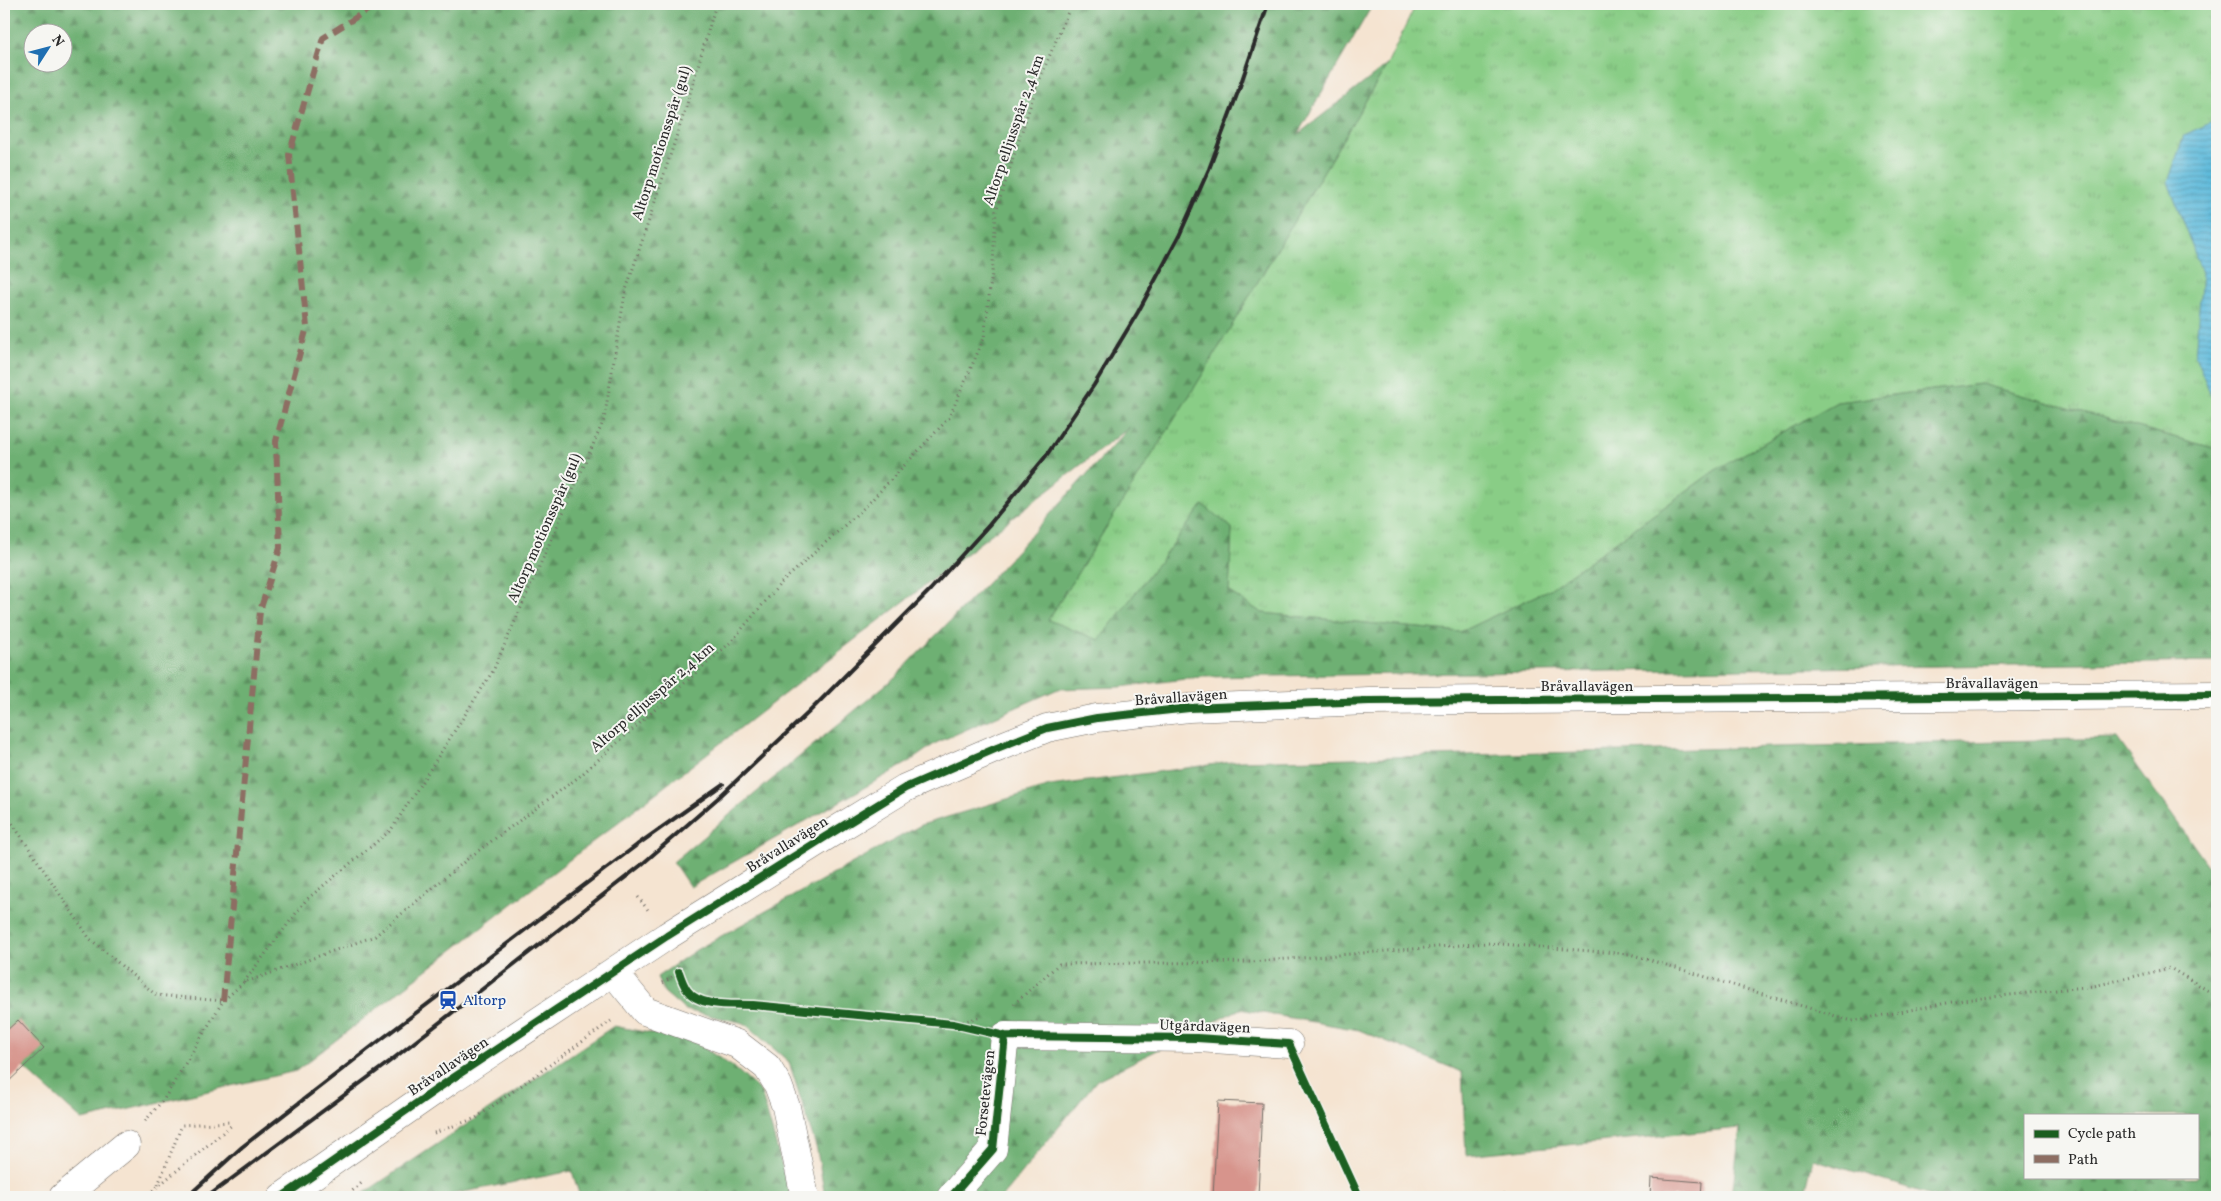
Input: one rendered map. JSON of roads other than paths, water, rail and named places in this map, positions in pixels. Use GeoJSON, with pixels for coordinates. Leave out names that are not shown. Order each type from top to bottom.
{"type":"FeatureCollection","features":[{"type":"Feature","properties":{"kind":"street","name":"Bråvallavägen"},"geometry":{"type":"LineString","coordinates":[[282,1197],[450,1080],[613,972],[808,847],[905,788],[1047,728],[1097,718],[1189,708],[1369,701],[2217,695]]}},
{"type":"Feature","properties":{"kind":"street"},"geometry":{"type":"LineString","coordinates":[[613,972],[645,1012],[737,1044],[767,1067],[778,1085],[786,1107],[805,1197]]}},
{"type":"Feature","properties":{"kind":"street","name":"Utgårdavägen"},"geometry":{"type":"LineString","coordinates":[[1005,1036],[1197,1038],[1289,1044]]}},
{"type":"Feature","properties":{"kind":"street","name":"Forsetevägen"},"geometry":{"type":"LineString","coordinates":[[951,1197],[993,1149],[1005,1036]]}},
{"type":"Feature","properties":{"kind":"street"},"geometry":{"type":"LineString","coordinates":[[63,1197],[126,1145]]}},
{"type":"Feature","properties":{"kind":"water"},"geometry":{"type":"Polygon","coordinates":[[[2217,120],[2217,404],[2213,400],[2195,356],[2202,273],[2168,182],[2184,135],[2217,120]]]}},
{"type":"Feature","properties":{"kind":"railway"},"geometry":{"type":"LineString","coordinates":[[207,1197],[389,1062],[640,866],[718,798],[809,712],[930,590],[989,525],[1046,456],[1094,385],[1138,312],[1179,236],[1209,169],[1268,4]]}},
{"type":"Feature","properties":{"kind":"railway"},"geometry":{"type":"LineString","coordinates":[[187,1197],[242,1147],[375,1044],[637,845],[723,784]]}},
{"type":"Feature","properties":{"kind":"place","name":"Altorp"},"geometry":{"type":"Point","coordinates":[448,1000]}}]}
